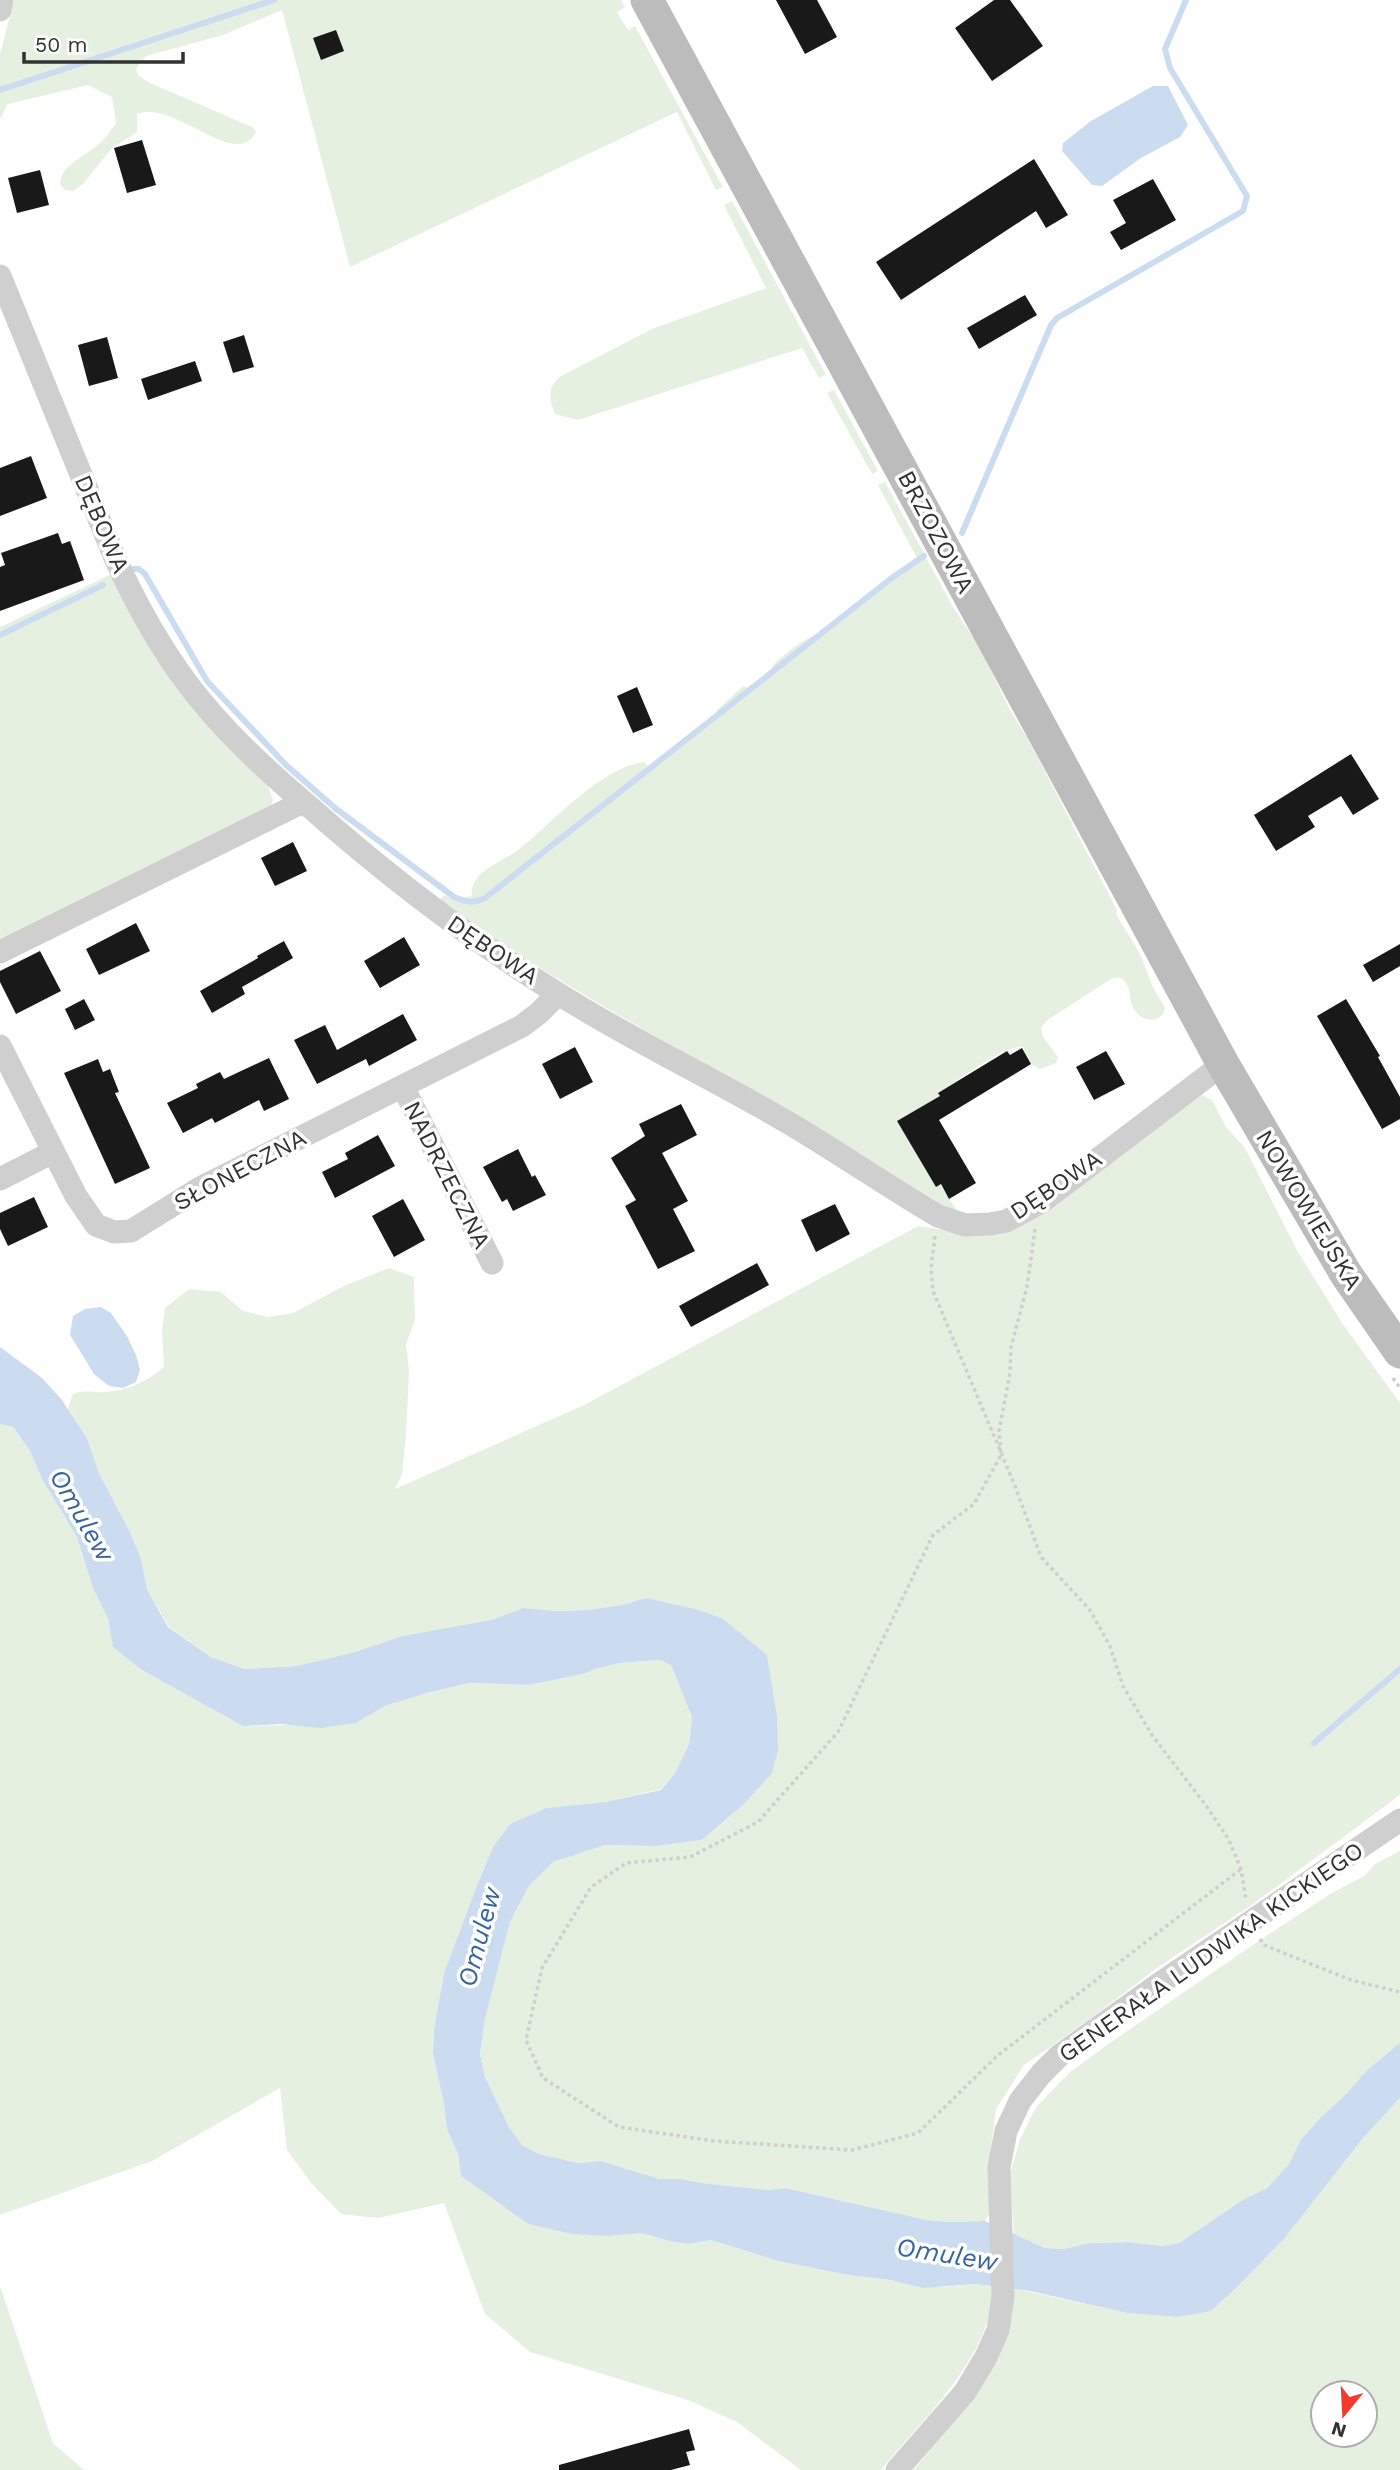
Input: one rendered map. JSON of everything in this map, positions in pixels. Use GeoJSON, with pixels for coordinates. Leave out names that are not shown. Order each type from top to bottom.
{"type":"FeatureCollection","features":[{"type":"Feature","properties":{"kind":"main road","name":"BRZOZOWA"},"geometry":{"type":"LineString","coordinates":[[647,0],[1223,1064]]}},
{"type":"Feature","properties":{"kind":"main road","name":"NOWOWIEJSKA"},"geometry":{"type":"LineString","coordinates":[[1223,1064],[1346,1274],[1400,1352]]}},
{"type":"Feature","properties":{"kind":"street"},"geometry":{"type":"LineString","coordinates":[[0,10],[2,0]]}},
{"type":"Feature","properties":{"kind":"street","name":"DĘBOWA"},"geometry":{"type":"LineString","coordinates":[[0,276],[105,536],[135,602],[159,643],[197,695],[223,726],[303,802],[363,854],[420,899],[558,994],[788,1122],[938,1216],[965,1225],[1006,1221],[1043,1201],[1223,1064]]}},
{"type":"Feature","properties":{"kind":"street"},"geometry":{"type":"LineString","coordinates":[[0,952],[303,802]]}},
{"type":"Feature","properties":{"kind":"street","name":"SŁONECZNA"},"geometry":{"type":"LineString","coordinates":[[0,1046],[76,1196],[96,1225],[114,1232],[131,1231],[200,1188],[522,1026],[558,994]]}},
{"type":"Feature","properties":{"kind":"street","name":"NADRZECZNA"},"geometry":{"type":"LineString","coordinates":[[403,1087],[492,1263]]}},
{"type":"Feature","properties":{"kind":"street"},"geometry":{"type":"LineString","coordinates":[[0,1179],[53,1152]]}},
{"type":"Feature","properties":{"kind":"street","name":"GENERAŁA LUDWIKA KICKIEGO"},"geometry":{"type":"LineString","coordinates":[[897,2470],[965,2392],[998,2330],[1003,2296],[999,2167],[1006,2131],[1020,2101],[1060,2054],[1294,1890],[1400,1820]]}},
{"type":"Feature","properties":{"kind":"path"},"geometry":{"type":"LineString","coordinates":[[1043,1201],[1038,1213],[1027,1287],[1011,1347],[1010,1373],[999,1431],[1001,1455],[974,1504],[933,1535],[838,1732],[758,1822],[690,1857],[626,1863],[591,1887],[542,1968],[526,2040],[543,2078],[619,2127],[714,2141],[852,2150],[918,2133],[998,2056],[1241,1869]]}},
{"type":"Feature","properties":{"kind":"path"},"geometry":{"type":"LineString","coordinates":[[938,1216],[931,1269],[933,1291],[1041,1557],[1090,1611],[1110,1646],[1123,1686],[1152,1735],[1228,1840],[1241,1869],[1250,1923],[1264,1944],[1351,1980],[1400,1992]]}},
{"type":"Feature","properties":{"kind":"green space"},"geometry":{"type":"Polygon","coordinates":[[[14,0],[621,0],[625,7],[617,12],[628,30],[635,26],[723,187],[716,190],[677,112],[350,267],[282,10],[223,35],[146,56],[136,69],[138,75],[150,83],[252,127],[256,132],[247,142],[235,144],[220,140],[169,116],[152,112],[137,114],[137,132],[112,148],[83,184],[73,191],[65,190],[60,184],[61,177],[69,166],[98,145],[116,123],[112,97],[88,85],[8,104],[0,119],[0,55],[14,0]]]}},
{"type":"Feature","properties":{"kind":"green space"},"geometry":{"type":"Polygon","coordinates":[[[732,201],[826,375],[819,378],[802,348],[578,420],[555,414],[550,394],[553,384],[561,376],[652,329],[766,288],[724,205],[732,201]]]}},
{"type":"Feature","properties":{"kind":"green space"},"geometry":{"type":"Polygon","coordinates":[[[834,390],[878,471],[872,474],[827,393],[834,390]]]}},
{"type":"Feature","properties":{"kind":"green space"},"geometry":{"type":"Polygon","coordinates":[[[885,482],[953,607],[980,648],[1010,710],[1028,739],[1117,910],[1116,914],[1140,954],[1165,1008],[1159,1018],[1144,1018],[1135,1011],[1129,988],[1124,981],[1120,978],[1111,979],[1046,1021],[1041,1028],[1043,1037],[1058,1057],[1056,1063],[1040,1069],[1031,1064],[1023,1047],[1005,1051],[898,1121],[960,1215],[948,1212],[816,1129],[561,981],[439,901],[444,895],[452,899],[472,896],[474,883],[484,871],[519,849],[610,774],[644,762],[651,769],[713,720],[717,710],[743,686],[752,689],[773,672],[772,667],[788,652],[809,638],[820,635],[918,560],[878,485],[885,482]]]}},
{"type":"Feature","properties":{"kind":"green space"},"geometry":{"type":"Polygon","coordinates":[[[112,574],[268,785],[273,800],[270,808],[0,941],[0,627],[112,574]]]}},
{"type":"Feature","properties":{"kind":"green space"},"geometry":{"type":"Polygon","coordinates":[[[1202,1095],[1212,1100],[1226,1127],[1245,1148],[1298,1252],[1342,1323],[1400,1403],[1400,1795],[1253,1904],[1157,1968],[1024,2065],[996,2109],[990,2155],[989,2215],[985,2221],[927,2220],[785,2188],[769,2190],[682,2179],[660,2179],[601,2161],[578,2163],[539,2154],[522,2145],[509,2127],[485,2077],[480,2054],[485,2019],[510,1922],[529,1886],[553,1862],[605,1845],[656,1846],[702,1840],[744,1804],[770,1680],[767,1655],[646,1598],[589,1610],[523,1608],[491,1620],[402,1636],[355,1652],[296,1666],[245,1669],[211,1657],[169,1627],[147,1589],[141,1559],[130,1532],[99,1473],[87,1438],[68,1408],[73,1394],[107,1392],[130,1387],[164,1367],[162,1330],[165,1308],[189,1289],[221,1292],[243,1311],[268,1317],[293,1313],[346,1285],[389,1268],[414,1277],[415,1320],[406,1344],[409,1370],[406,1435],[402,1474],[395,1489],[584,1405],[918,1226],[986,1236],[1014,1229],[1055,1207],[1202,1095]]]}},
{"type":"Feature","properties":{"kind":"green space"},"geometry":{"type":"Polygon","coordinates":[[[0,1424],[13,1427],[30,1451],[43,1481],[77,1537],[93,1588],[108,1619],[113,1647],[140,1669],[243,1726],[356,1723],[385,1706],[469,1683],[529,1685],[620,1663],[660,1660],[671,1665],[692,1717],[689,1744],[675,1773],[661,1789],[605,1802],[546,1808],[510,1824],[493,1847],[444,1973],[434,2029],[433,2054],[447,2129],[458,2154],[461,2176],[528,2224],[609,2236],[642,2233],[688,2244],[711,2240],[778,2261],[848,2275],[943,2287],[974,2284],[993,2286],[990,2311],[982,2336],[969,2361],[935,2408],[881,2470],[801,2470],[737,2422],[688,2400],[530,2352],[485,2314],[444,2203],[378,2218],[341,2214],[312,2184],[287,2150],[280,2088],[152,2161],[0,2215],[0,1424]]]}},
{"type":"Feature","properties":{"kind":"green space"},"geometry":{"type":"Polygon","coordinates":[[[1400,1851],[1400,2044],[1366,2071],[1318,2120],[1300,2141],[1289,2164],[1267,2188],[1241,2201],[1179,2243],[1162,2246],[1129,2242],[1090,2243],[1064,2249],[1045,2248],[1014,2234],[1010,2174],[1020,2139],[1037,2106],[1069,2073],[1263,1938],[1330,1894],[1364,1876],[1375,1864],[1400,1851]]]}},
{"type":"Feature","properties":{"kind":"green space"},"geometry":{"type":"Polygon","coordinates":[[[1400,2098],[1400,2470],[914,2470],[981,2385],[1012,2288],[1127,2313],[1177,2317],[1239,2285],[1284,2239],[1364,2137],[1400,2098]]]}},
{"type":"Feature","properties":{"kind":"green space"},"geometry":{"type":"Polygon","coordinates":[[[0,2286],[53,2443],[84,2470],[0,2470],[0,2286]]]}},
{"type":"Feature","properties":{"kind":"water"},"geometry":{"type":"Polygon","coordinates":[[[1153,86],[1168,86],[1188,125],[1180,137],[1141,158],[1102,186],[1092,185],[1062,151],[1063,143],[1091,121],[1153,86]]]}},
{"type":"Feature","properties":{"kind":"water"},"geometry":{"type":"Polygon","coordinates":[[[101,1307],[111,1313],[136,1355],[140,1370],[136,1382],[123,1388],[109,1386],[94,1374],[70,1335],[73,1316],[85,1309],[101,1307]]]}},
{"type":"Feature","properties":{"kind":"water","name":"Omulew"},"geometry":{"type":"Polygon","coordinates":[[[0,1347],[42,1378],[62,1400],[87,1438],[99,1473],[141,1559],[147,1589],[168,1627],[211,1657],[245,1669],[296,1666],[355,1652],[402,1636],[491,1620],[523,1608],[589,1610],[646,1598],[699,1610],[723,1619],[767,1655],[777,1717],[778,1750],[772,1773],[744,1804],[702,1840],[656,1846],[605,1845],[553,1862],[529,1886],[510,1922],[485,2019],[480,2054],[485,2077],[509,2127],[522,2145],[539,2154],[578,2163],[601,2161],[660,2179],[682,2179],[769,2190],[785,2188],[927,2220],[985,2221],[1045,2248],[1064,2249],[1090,2243],[1129,2242],[1162,2246],[1179,2243],[1241,2201],[1267,2188],[1289,2164],[1300,2141],[1318,2120],[1366,2071],[1400,2043],[1400,2098],[1364,2137],[1284,2239],[1239,2285],[1211,2311],[1177,2317],[1127,2313],[1030,2291],[993,2286],[974,2284],[923,2288],[778,2261],[711,2240],[688,2244],[642,2233],[609,2236],[573,2234],[528,2224],[461,2176],[458,2154],[447,2129],[433,2054],[434,2029],[444,1973],[493,1847],[510,1824],[546,1808],[605,1802],[661,1790],[675,1773],[689,1744],[692,1717],[671,1665],[660,1660],[620,1663],[529,1685],[469,1683],[385,1706],[356,1723],[321,1728],[280,1724],[243,1726],[140,1669],[113,1647],[108,1619],[93,1588],[77,1537],[43,1481],[30,1451],[13,1427],[0,1424],[0,1347]]]}},
{"type":"Feature","properties":{"kind":"building"},"geometry":{"type":"Polygon","coordinates":[[[776,0],[817,0],[837,37],[805,54],[776,0]]]}},
{"type":"Feature","properties":{"kind":"building"},"geometry":{"type":"Polygon","coordinates":[[[994,0],[1010,0],[1043,46],[992,81],[955,28],[994,0]]]}},
{"type":"Feature","properties":{"kind":"building"},"geometry":{"type":"Polygon","coordinates":[[[336,30],[344,51],[321,60],[313,38],[336,30]]]}},
{"type":"Feature","properties":{"kind":"building"},"geometry":{"type":"Polygon","coordinates":[[[142,140],[156,185],[127,193],[114,148],[142,140]]]}},
{"type":"Feature","properties":{"kind":"building"},"geometry":{"type":"Polygon","coordinates":[[[1034,159],[1068,215],[1046,228],[1036,211],[901,300],[876,262],[1034,159]]]}},
{"type":"Feature","properties":{"kind":"building"},"geometry":{"type":"Polygon","coordinates":[[[40,170],[49,205],[17,213],[8,178],[40,170]]]}},
{"type":"Feature","properties":{"kind":"building"},"geometry":{"type":"Polygon","coordinates":[[[1153,179],[1176,220],[1121,250],[1110,232],[1126,223],[1113,200],[1153,179]]]}},
{"type":"Feature","properties":{"kind":"building"},"geometry":{"type":"Polygon","coordinates":[[[1025,295],[1037,315],[979,349],[967,328],[1025,295]]]}},
{"type":"Feature","properties":{"kind":"building"},"geometry":{"type":"Polygon","coordinates":[[[244,335],[254,367],[233,373],[223,342],[244,335]]]}},
{"type":"Feature","properties":{"kind":"building"},"geometry":{"type":"Polygon","coordinates":[[[107,337],[118,378],[89,386],[78,345],[107,337]]]}},
{"type":"Feature","properties":{"kind":"building"},"geometry":{"type":"Polygon","coordinates":[[[195,361],[202,381],[148,400],[141,379],[195,361]]]}},
{"type":"Feature","properties":{"kind":"building"},"geometry":{"type":"Polygon","coordinates":[[[31,456],[47,498],[0,516],[0,468],[31,456]]]}},
{"type":"Feature","properties":{"kind":"building"},"geometry":{"type":"Polygon","coordinates":[[[58,533],[62,544],[70,541],[84,580],[0,611],[0,567],[5,565],[1,553],[58,533]]]}},
{"type":"Feature","properties":{"kind":"building"},"geometry":{"type":"Polygon","coordinates":[[[637,687],[653,725],[633,733],[617,696],[637,687]]]}},
{"type":"Feature","properties":{"kind":"building"},"geometry":{"type":"Polygon","coordinates":[[[1351,754],[1379,799],[1353,815],[1341,796],[1308,816],[1315,827],[1276,851],[1254,815],[1351,754]]]}},
{"type":"Feature","properties":{"kind":"building"},"geometry":{"type":"Polygon","coordinates":[[[293,842],[307,871],[275,886],[261,858],[293,842]]]}},
{"type":"Feature","properties":{"kind":"building"},"geometry":{"type":"Polygon","coordinates":[[[136,923],[150,951],[99,975],[86,949],[136,923]]]}},
{"type":"Feature","properties":{"kind":"building"},"geometry":{"type":"Polygon","coordinates":[[[404,937],[420,965],[380,988],[364,961],[404,937]]]}},
{"type":"Feature","properties":{"kind":"building"},"geometry":{"type":"Polygon","coordinates":[[[284,941],[293,958],[242,987],[245,994],[212,1013],[200,991],[284,941]]]}},
{"type":"Feature","properties":{"kind":"building"},"geometry":{"type":"Polygon","coordinates":[[[1400,944],[1400,966],[1373,982],[1363,965],[1400,944]]]}},
{"type":"Feature","properties":{"kind":"building"},"geometry":{"type":"Polygon","coordinates":[[[40,951],[61,991],[16,1014],[0,982],[0,971],[40,951]]]}},
{"type":"Feature","properties":{"kind":"building"},"geometry":{"type":"Polygon","coordinates":[[[84,999],[95,1020],[75,1030],[65,1009],[84,999]]]}},
{"type":"Feature","properties":{"kind":"building"},"geometry":{"type":"Polygon","coordinates":[[[1346,999],[1380,1056],[1378,1057],[1400,1097],[1400,1119],[1382,1129],[1317,1016],[1346,999]]]}},
{"type":"Feature","properties":{"kind":"building"},"geometry":{"type":"Polygon","coordinates":[[[403,1014],[417,1040],[369,1066],[366,1059],[317,1084],[294,1040],[325,1025],[337,1050],[403,1014]]]}},
{"type":"Feature","properties":{"kind":"building"},"geometry":{"type":"Polygon","coordinates":[[[575,1047],[593,1082],[560,1099],[542,1064],[575,1047]]]}},
{"type":"Feature","properties":{"kind":"building"},"geometry":{"type":"Polygon","coordinates":[[[1022,1048],[1031,1064],[939,1120],[976,1183],[949,1199],[941,1184],[936,1187],[897,1121],[1007,1051],[1010,1055],[1022,1048]]]}},
{"type":"Feature","properties":{"kind":"building"},"geometry":{"type":"Polygon","coordinates":[[[1106,1051],[1125,1084],[1094,1100],[1076,1067],[1106,1051]]]}},
{"type":"Feature","properties":{"kind":"building"},"geometry":{"type":"Polygon","coordinates":[[[269,1058],[289,1099],[264,1111],[259,1100],[215,1123],[212,1118],[183,1133],[167,1103],[198,1088],[196,1084],[220,1072],[224,1079],[269,1058]]]}},
{"type":"Feature","properties":{"kind":"building"},"geometry":{"type":"Polygon","coordinates":[[[98,1059],[103,1072],[110,1069],[119,1092],[115,1093],[150,1168],[115,1184],[64,1073],[98,1059]]]}},
{"type":"Feature","properties":{"kind":"building"},"geometry":{"type":"Polygon","coordinates":[[[681,1104],[697,1135],[662,1153],[688,1201],[673,1209],[695,1251],[658,1269],[625,1206],[636,1200],[611,1158],[645,1136],[639,1124],[681,1104]]]}},
{"type":"Feature","properties":{"kind":"building"},"geometry":{"type":"Polygon","coordinates":[[[378,1135],[395,1166],[335,1198],[322,1172],[348,1159],[345,1153],[378,1135]]]}},
{"type":"Feature","properties":{"kind":"building"},"geometry":{"type":"Polygon","coordinates":[[[518,1149],[532,1177],[535,1175],[546,1195],[513,1211],[507,1199],[502,1202],[483,1167],[518,1149]]]}},
{"type":"Feature","properties":{"kind":"building"},"geometry":{"type":"Polygon","coordinates":[[[34,1197],[48,1227],[8,1246],[0,1229],[0,1213],[34,1197]]]}},
{"type":"Feature","properties":{"kind":"building"},"geometry":{"type":"Polygon","coordinates":[[[403,1199],[425,1240],[394,1257],[372,1216],[403,1199]]]}},
{"type":"Feature","properties":{"kind":"building"},"geometry":{"type":"Polygon","coordinates":[[[835,1204],[850,1234],[816,1252],[801,1220],[835,1204]]]}},
{"type":"Feature","properties":{"kind":"building"},"geometry":{"type":"Polygon","coordinates":[[[757,1263],[769,1285],[691,1327],[679,1306],[757,1263]]]}},
{"type":"Feature","properties":{"kind":"building"},"geometry":{"type":"Polygon","coordinates":[[[689,2429],[695,2450],[686,2452],[690,2465],[671,2470],[559,2470],[559,2465],[689,2429]]]}},
{"type":"Feature","properties":{"kind":"waterway"},"geometry":{"type":"LineString","coordinates":[[0,90],[274,0]]}},
{"type":"Feature","properties":{"kind":"waterway"},"geometry":{"type":"LineString","coordinates":[[962,533],[1051,325],[1057,318],[1243,211],[1247,196],[1170,68],[1165,49],[1186,0]]}},
{"type":"Feature","properties":{"kind":"waterway"},"geometry":{"type":"LineString","coordinates":[[134,569],[145,574],[207,681],[286,765],[335,808],[454,897],[473,902],[485,898],[893,577],[924,556]]}},
{"type":"Feature","properties":{"kind":"waterway"},"geometry":{"type":"LineString","coordinates":[[0,635],[103,585]]}},
{"type":"Feature","properties":{"kind":"waterway"},"geometry":{"type":"LineString","coordinates":[[1314,1743],[1400,1669]]}}]}
